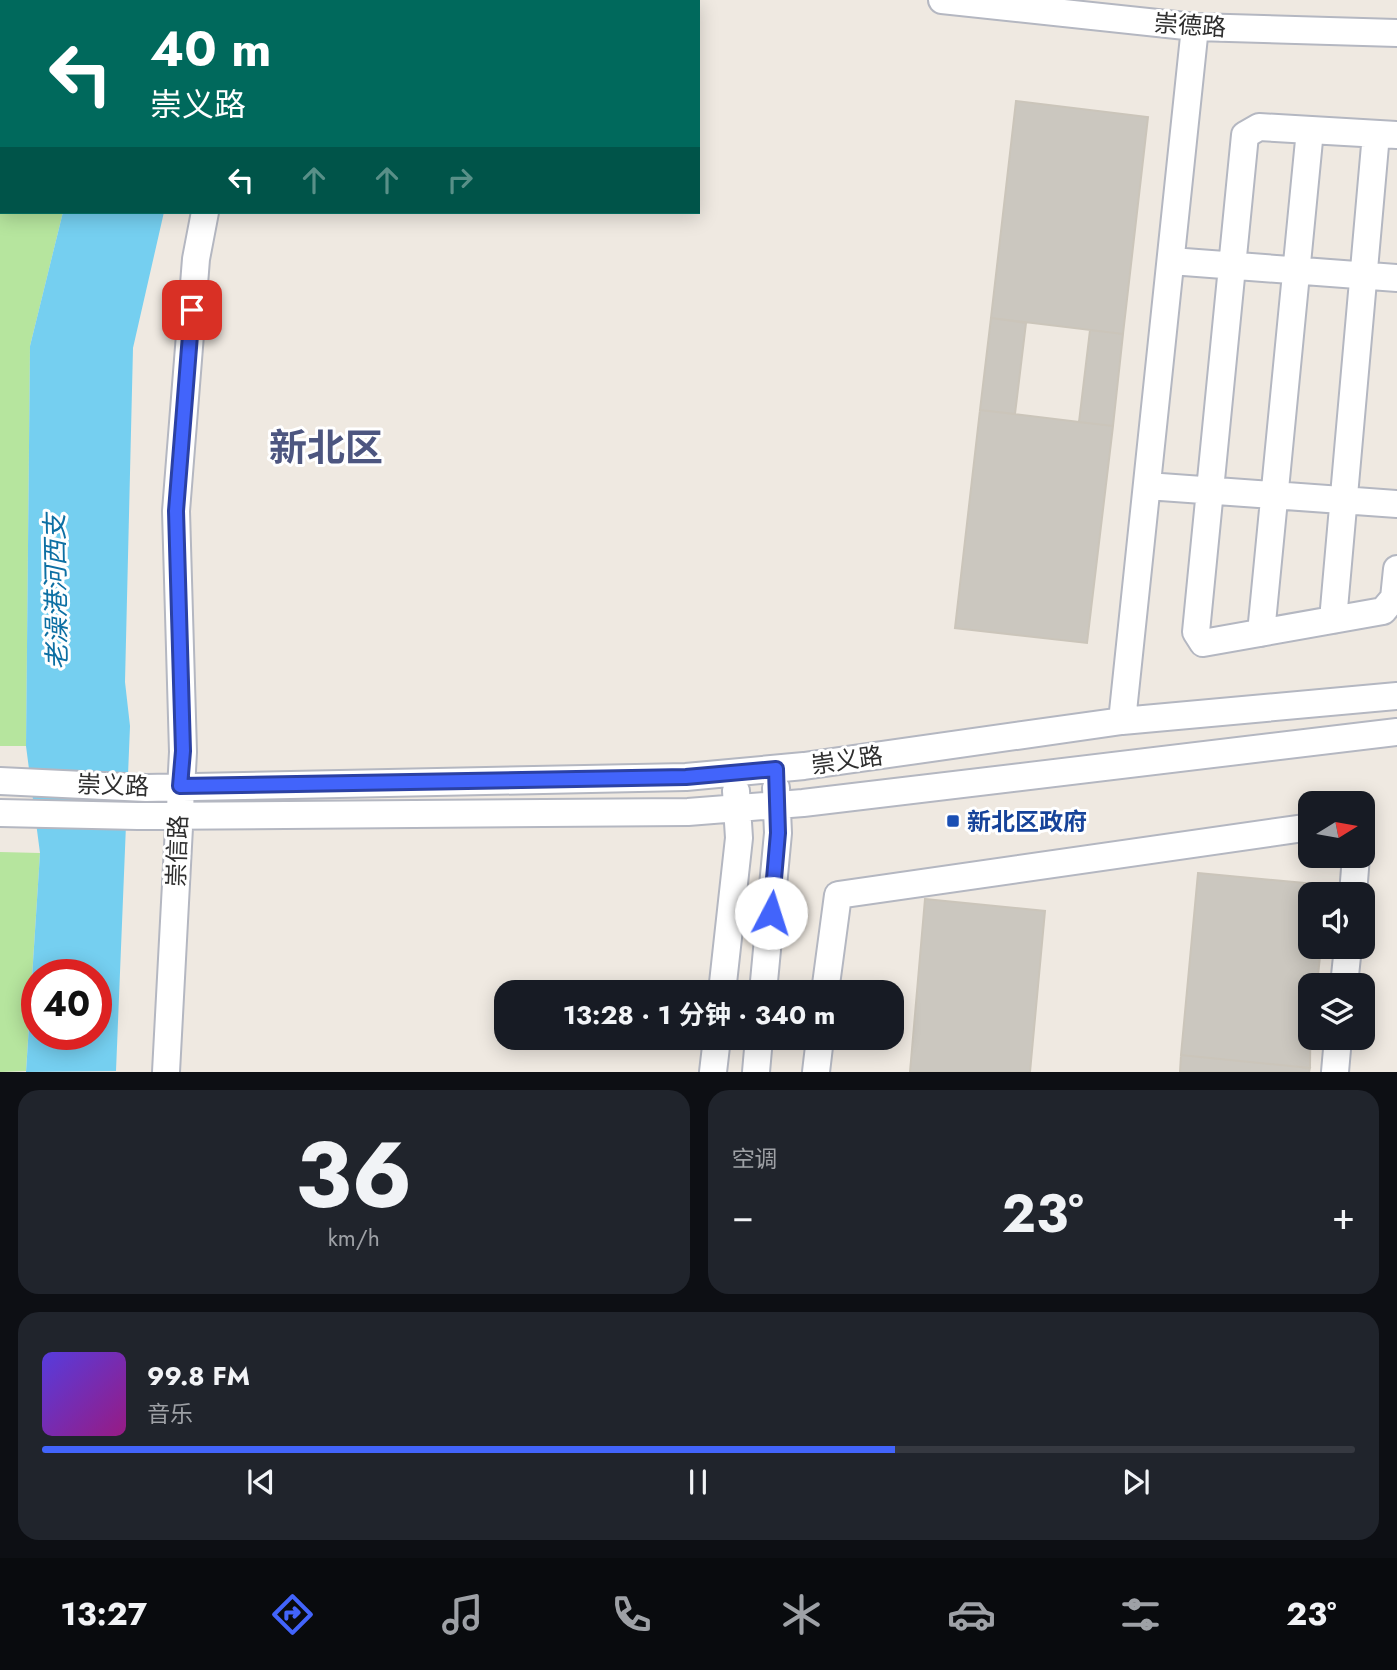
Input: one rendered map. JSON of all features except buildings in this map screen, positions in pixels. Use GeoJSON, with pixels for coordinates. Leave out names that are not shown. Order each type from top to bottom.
{"type":"FeatureCollection","features":[{"type":"Feature","properties":{"kind":"street","name":"崇德路"},"geometry":{"type":"LineString","coordinates":[[943,0],[1195,27],[1397,33]]}},
{"type":"Feature","properties":{"kind":"street"},"geometry":{"type":"LineString","coordinates":[[1122,721],[1195,27]]}},
{"type":"Feature","properties":{"kind":"street"},"geometry":{"type":"LineString","coordinates":[[1333,620],[1364,275],[1387,134],[1259,127],[1245,135],[1196,632],[1203,643],[1261,633],[1383,611],[1394,598],[1397,569]]}},
{"type":"Feature","properties":{"kind":"street"},"geometry":{"type":"LineString","coordinates":[[1261,633],[1310,130]]}},
{"type":"Feature","properties":{"kind":"street","name":"崇信路"},"geometry":{"type":"LineString","coordinates":[[166,1072],[183,751],[176,511],[196,259],[205,214]]}},
{"type":"Feature","properties":{"kind":"street"},"geometry":{"type":"LineString","coordinates":[[1171,261],[1397,278]]}},
{"type":"Feature","properties":{"kind":"street"},"geometry":{"type":"LineString","coordinates":[[1147,486],[1397,504]]}},
{"type":"Feature","properties":{"kind":"street","name":"崇义路"},"geometry":{"type":"LineString","coordinates":[[13,781],[146,788],[672,777],[776,769],[1122,721],[1397,696]]}},
{"type":"Feature","properties":{"kind":"street","name":"崇义路"},"geometry":{"type":"LineString","coordinates":[[13,813],[138,816],[674,812],[737,809],[1397,732]]}},
{"type":"Feature","properties":{"kind":"street"},"geometry":{"type":"LineString","coordinates":[[764,980],[778,833],[776,769]]}},
{"type":"Feature","properties":{"kind":"street"},"geometry":{"type":"LineString","coordinates":[[723,980],[739,838],[736,772]]}},
{"type":"Feature","properties":{"kind":"street"},"geometry":{"type":"LineString","coordinates":[[827,980],[838,895],[1298,829]]}},
{"type":"Feature","properties":{"kind":"street"},"geometry":{"type":"LineString","coordinates":[[713,1072],[716,1050]]}},
{"type":"Feature","properties":{"kind":"street"},"geometry":{"type":"LineString","coordinates":[[756,1072],[758,1050]]}},
{"type":"Feature","properties":{"kind":"street"},"geometry":{"type":"LineString","coordinates":[[816,1072],[819,1050]]}},
{"type":"Feature","properties":{"kind":"street"},"geometry":{"type":"LineString","coordinates":[[1335,1072],[1337,1050]]}},
{"type":"Feature","properties":{"kind":"green space"},"geometry":{"type":"Polygon","coordinates":[[[0,214],[63,214],[30,346],[26,746],[0,746],[0,214]]]}},
{"type":"Feature","properties":{"kind":"green space"},"geometry":{"type":"Polygon","coordinates":[[[0,852],[40,853],[33,959],[21,959],[21,1050],[27,1050],[26,1071],[0,1072],[0,852]]]}},
{"type":"Feature","properties":{"kind":"water","name":"老澡港河西支"},"geometry":{"type":"Polygon","coordinates":[[[63,214],[164,214],[133,348],[125,682],[130,726],[116,1071],[26,1072],[27,1050],[112,1050],[112,959],[33,959],[40,853],[26,746],[30,346],[63,214]]]}},
{"type":"Feature","properties":{"kind":"place","name":"新北区政府"},"geometry":{"type":"Point","coordinates":[953,821]}},
{"type":"Feature","properties":{"kind":"district","name":"新北区"},"geometry":{"type":"Point","coordinates":[326,447]}},
{"type":"Feature","properties":{"kind":"route"},"geometry":{"type":"LineString","coordinates":[[192,310],[176,511],[183,751],[180,786],[686,777],[776,769],[778,833],[771,913]]}}]}
